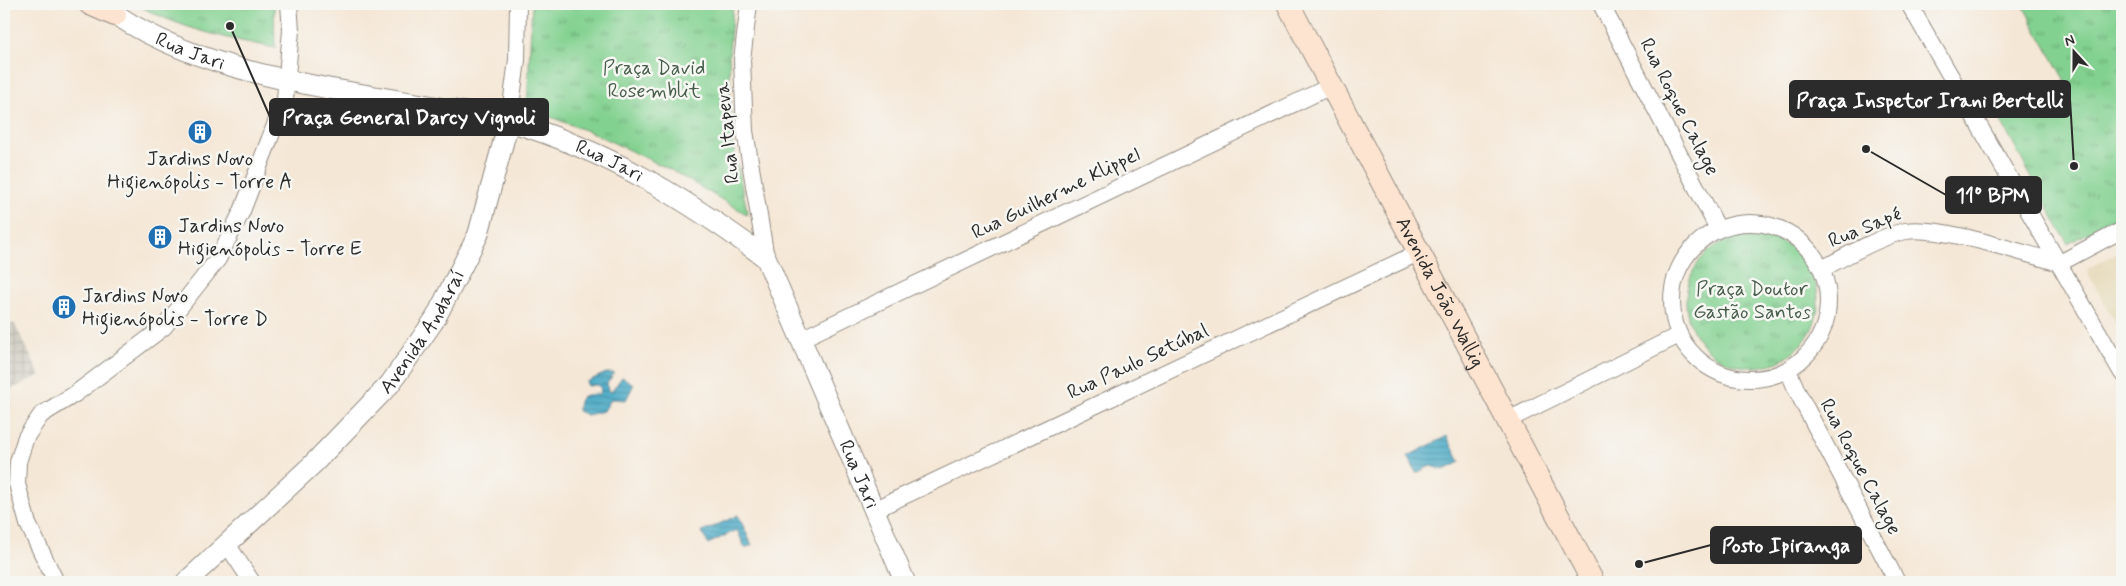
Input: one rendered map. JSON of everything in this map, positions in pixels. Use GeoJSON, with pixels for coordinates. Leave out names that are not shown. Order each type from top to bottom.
{"type":"FeatureCollection","features":[{"type":"Feature","properties":{"kind":"main road"},"geometry":{"type":"LineString","coordinates":[[90,4],[108,9]]}},
{"type":"Feature","properties":{"kind":"main road","name":"Avenida João Wallig"},"geometry":{"type":"LineString","coordinates":[[1288,4],[1593,582]]}},
{"type":"Feature","properties":{"kind":"street"},"geometry":{"type":"LineString","coordinates":[[56,582],[28,524],[16,484],[18,462],[26,437],[41,415],[75,394],[164,327],[218,258],[242,211],[264,158],[285,99],[291,30],[289,4]]}},
{"type":"Feature","properties":{"kind":"street","name":"Avenida Andaraí"},"geometry":{"type":"LineString","coordinates":[[186,582],[313,464],[390,384],[435,318],[478,235],[509,121],[517,60],[518,4]]}},
{"type":"Feature","properties":{"kind":"street","name":"Rua Itapeva"},"geometry":{"type":"LineString","coordinates":[[748,4],[742,60],[746,131],[766,258]]}},
{"type":"Feature","properties":{"kind":"street","name":"Rua Roque Calage"},"geometry":{"type":"LineString","coordinates":[[1601,4],[1718,229]]}},
{"type":"Feature","properties":{"kind":"street"},"geometry":{"type":"LineString","coordinates":[[1909,4],[2122,373]]}},
{"type":"Feature","properties":{"kind":"street","name":"Rua Jari"},"geometry":{"type":"LineString","coordinates":[[108,9],[161,42],[217,63],[287,79],[509,121],[579,144],[640,175],[690,204],[766,258],[905,582]]}},
{"type":"Feature","properties":{"kind":"street","name":"Rua Guilherme Klippel"},"geometry":{"type":"LineString","coordinates":[[801,340],[1331,86]]}},
{"type":"Feature","properties":{"kind":"street"},"geometry":{"type":"LineString","coordinates":[[1742,223],[1767,224],[1779,228],[1809,248],[1822,269],[1828,292],[1828,315],[1823,330],[1806,356],[1788,370],[1764,378],[1738,378],[1714,371],[1694,356],[1679,335],[1672,311],[1673,286],[1682,263],[1697,243],[1718,229],[1742,223]]}},
{"type":"Feature","properties":{"kind":"street","name":"Rua Sapé"},"geometry":{"type":"LineString","coordinates":[[1822,269],[1897,234],[1916,230],[1952,235],[2060,263]]}},
{"type":"Feature","properties":{"kind":"street"},"geometry":{"type":"LineString","coordinates":[[2060,263],[2122,230]]}},
{"type":"Feature","properties":{"kind":"street","name":"Rua Paulo Setúbal"},"geometry":{"type":"LineString","coordinates":[[874,510],[1420,252]]}},
{"type":"Feature","properties":{"kind":"street"},"geometry":{"type":"LineString","coordinates":[[1508,420],[1679,335]]}},
{"type":"Feature","properties":{"kind":"street","name":"Rua Roque Calage"},"geometry":{"type":"LineString","coordinates":[[1788,370],[1797,392],[1897,582]]}},
{"type":"Feature","properties":{"kind":"street"},"geometry":{"type":"LineString","coordinates":[[227,544],[252,582]]}},
{"type":"Feature","properties":{"kind":"shaded area"},"geometry":{"type":"Polygon","coordinates":[[[2122,250],[2122,335],[2086,270],[2122,250]]]}},
{"type":"Feature","properties":{"kind":"shaded area"},"geometry":{"type":"Polygon","coordinates":[[[14,323],[40,375],[4,393],[4,327],[14,323]]]}},
{"type":"Feature","properties":{"kind":"shaded area"},"geometry":{"type":"Polygon","coordinates":[[[4,393],[11,406],[4,410],[4,393]]]}},
{"type":"Feature","properties":{"kind":"green space"},"geometry":{"type":"Polygon","coordinates":[[[136,4],[274,4],[275,48],[186,26],[136,4]]]}},
{"type":"Feature","properties":{"kind":"green space","name":"Praça David Rosemblit"},"geometry":{"type":"Polygon","coordinates":[[[532,4],[733,4],[729,54],[732,143],[748,215],[671,170],[595,134],[527,108],[532,4]]]}},
{"type":"Feature","properties":{"kind":"green space"},"geometry":{"type":"Polygon","coordinates":[[[2022,4],[2122,4],[2122,214],[2068,244],[1999,118],[2065,81],[2022,4]]]}},
{"type":"Feature","properties":{"kind":"green space","name":"Praça Doutor Gastão Santos"},"geometry":{"type":"Polygon","coordinates":[[[1752,235],[1765,236],[1777,240],[1799,254],[1813,276],[1817,288],[1817,314],[1813,326],[1799,348],[1777,362],[1765,366],[1752,367],[1739,366],[1727,362],[1705,348],[1691,326],[1687,314],[1686,301],[1687,288],[1691,276],[1705,254],[1727,240],[1739,236],[1752,235]]]}},
{"type":"Feature","properties":{"kind":"water"},"geometry":{"type":"Polygon","coordinates":[[[606,373],[614,373],[607,384],[608,390],[611,392],[622,377],[634,384],[626,400],[611,399],[604,411],[587,415],[578,411],[579,401],[583,396],[599,394],[601,389],[597,385],[588,386],[586,382],[606,373]]]}},
{"type":"Feature","properties":{"kind":"water"},"geometry":{"type":"Polygon","coordinates":[[[1447,436],[1460,462],[1444,470],[1431,466],[1416,473],[1408,456],[1447,436]]]}},
{"type":"Feature","properties":{"kind":"water"},"geometry":{"type":"Polygon","coordinates":[[[738,515],[752,545],[745,548],[737,530],[708,544],[702,532],[738,515]]]}},
{"type":"Feature","properties":{"kind":"place","name":"Praça General Darcy Vignoli"},"geometry":{"type":"Point","coordinates":[230,26]}},
{"type":"Feature","properties":{"kind":"place","name":"Jardins Novo Higienópolis - Torre A"},"geometry":{"type":"Point","coordinates":[200,132]}},
{"type":"Feature","properties":{"kind":"place","name":"11º BPM"},"geometry":{"type":"Point","coordinates":[1866,149]}},
{"type":"Feature","properties":{"kind":"place","name":"Praça Inspetor Irani Bertelli"},"geometry":{"type":"Point","coordinates":[2074,166]}},
{"type":"Feature","properties":{"kind":"place","name":"Jardins Novo Higienópolis - Torre E"},"geometry":{"type":"Point","coordinates":[160,237]}},
{"type":"Feature","properties":{"kind":"place","name":"Jardins Novo Higienópolis - Torre D"},"geometry":{"type":"Point","coordinates":[64,307]}},
{"type":"Feature","properties":{"kind":"place","name":"Posto Ipiranga"},"geometry":{"type":"Point","coordinates":[1639,564]}}]}
